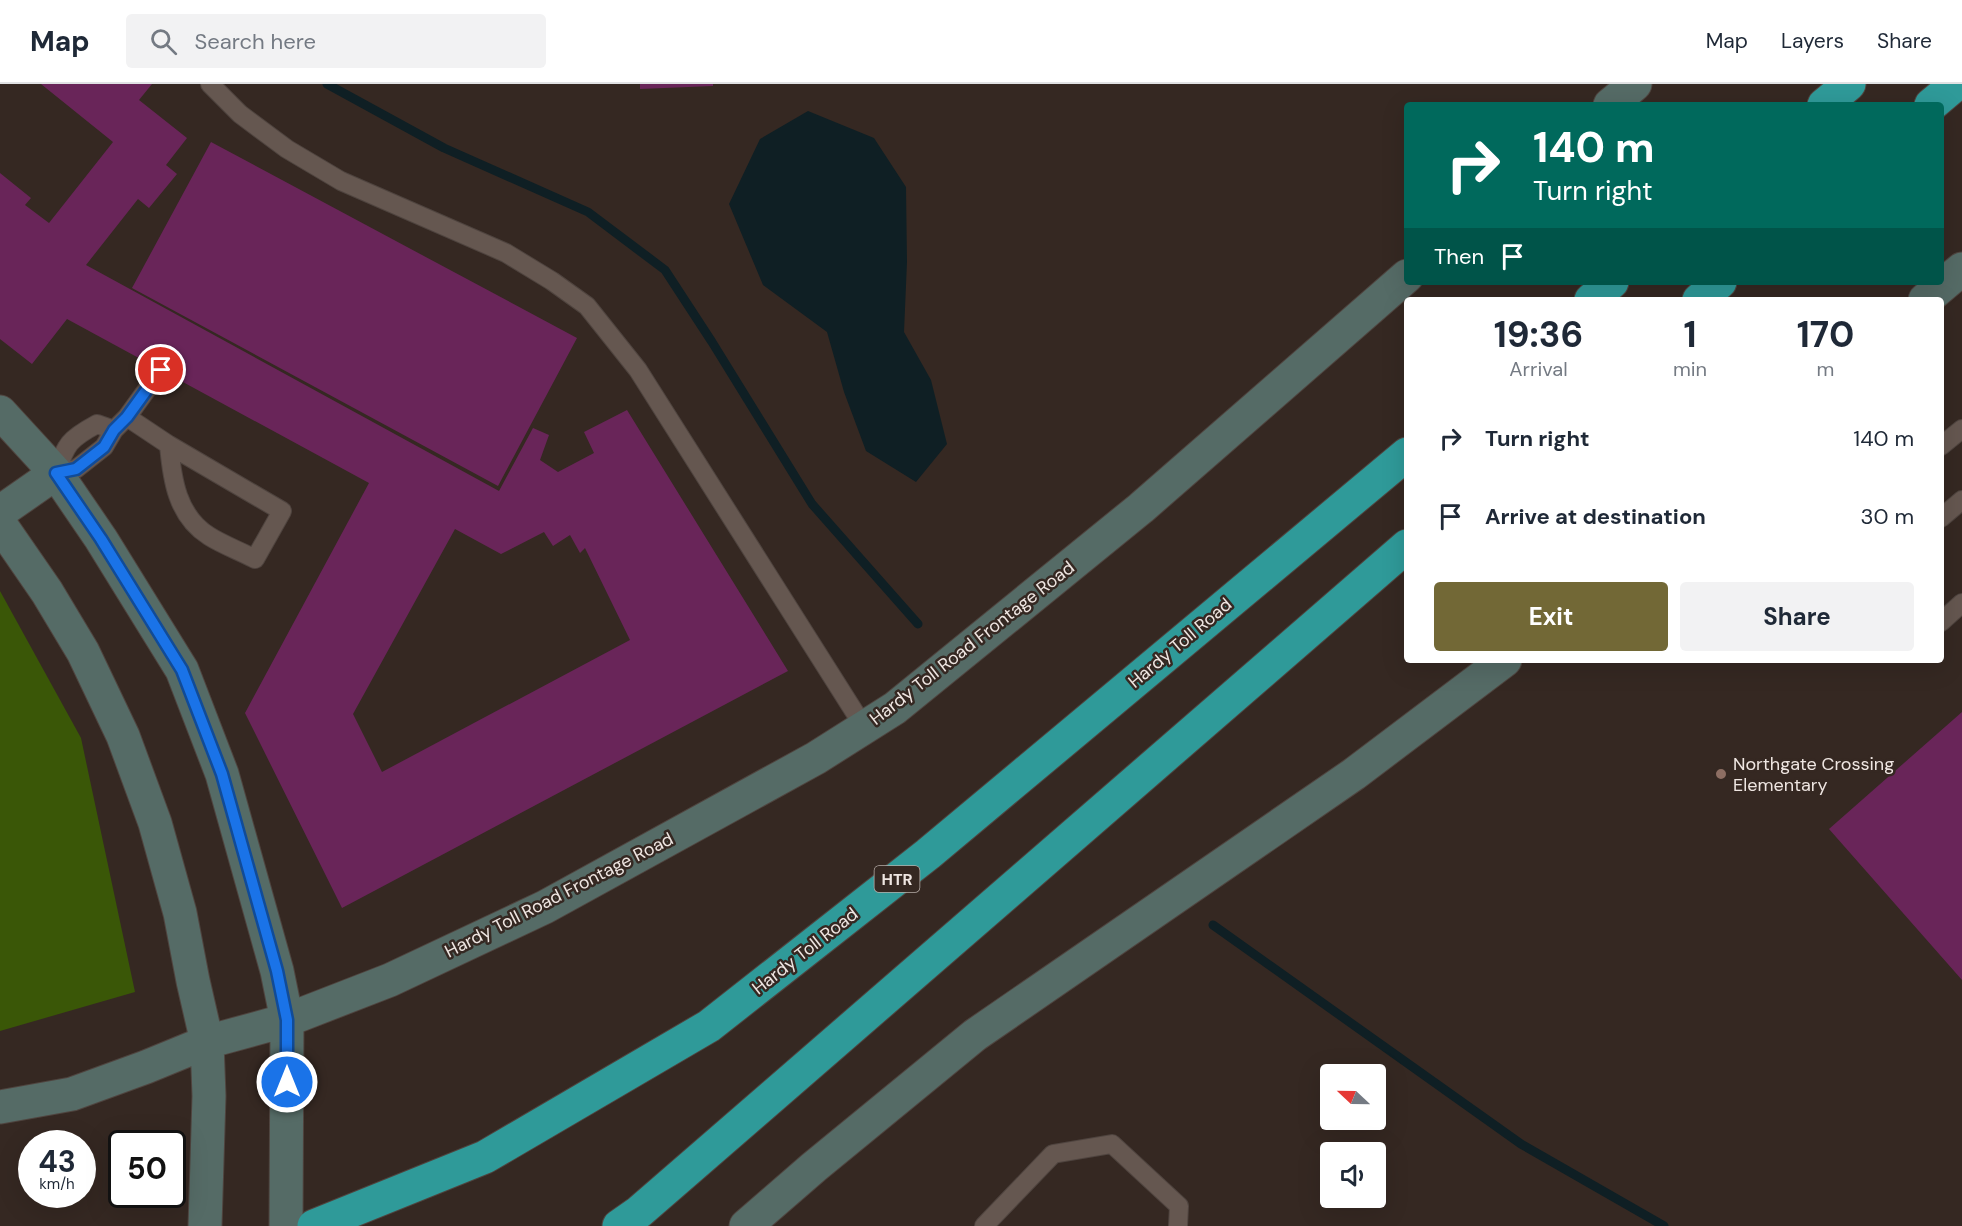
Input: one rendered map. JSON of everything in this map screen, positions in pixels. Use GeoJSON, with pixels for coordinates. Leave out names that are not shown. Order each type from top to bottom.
{"type":"FeatureCollection","features":[{"type":"Feature","properties":{"kind":"highway"},"geometry":{"type":"LineString","coordinates":[[1828,102],[1849,84]]}},
{"type":"Feature","properties":{"kind":"highway"},"geometry":{"type":"LineString","coordinates":[[1935,102],[1956,84]]}},
{"type":"Feature","properties":{"kind":"highway"},"geometry":{"type":"LineString","coordinates":[[1594,297],[1608,285]]}},
{"type":"Feature","properties":{"kind":"highway"},"geometry":{"type":"LineString","coordinates":[[1702,297],[1716,285]]}},
{"type":"Feature","properties":{"kind":"highway","name":"Hardy Toll Road"},"geometry":{"type":"LineString","coordinates":[[314,1226],[485,1157],[709,1026],[928,854],[1404,457]]}},
{"type":"Feature","properties":{"kind":"highway"},"geometry":{"type":"LineString","coordinates":[[619,1226],[648,1204],[1404,549]]}},
{"type":"Feature","properties":{"kind":"main road"},"geometry":{"type":"LineString","coordinates":[[1614,102],[1635,84]]}},
{"type":"Feature","properties":{"kind":"main road"},"geometry":{"type":"LineString","coordinates":[[1944,284],[1962,268]]}},
{"type":"Feature","properties":{"kind":"main road","name":"Hardy Toll Road Frontage Road"},"geometry":{"type":"LineString","coordinates":[[0,1107],[72,1094],[207,1042],[287,1020],[390,980],[545,907],[816,758],[895,708],[1141,508],[1404,279]]}},
{"type":"Feature","properties":{"kind":"main road"},"geometry":{"type":"LineString","coordinates":[[1928,297],[1942,285]]}},
{"type":"Feature","properties":{"kind":"main road"},"geometry":{"type":"LineString","coordinates":[[0,412],[56,473],[101,539],[182,670],[222,774],[277,971],[287,1020],[286,1226]]}},
{"type":"Feature","properties":{"kind":"main road"},"geometry":{"type":"LineString","coordinates":[[0,512],[56,473]]}},
{"type":"Feature","properties":{"kind":"main road"},"geometry":{"type":"LineString","coordinates":[[0,524],[47,592],[83,652],[123,736],[159,834],[180,913],[207,1042],[208,1133],[205,1226]]}},
{"type":"Feature","properties":{"kind":"main road"},"geometry":{"type":"LineString","coordinates":[[746,1226],[975,1035],[1354,774],[1501,663]]}},
{"type":"Feature","properties":{"kind":"lane"},"geometry":{"type":"LineString","coordinates":[[210,84],[240,114],[278,142],[341,181],[506,253],[587,306],[638,370],[864,727]]}},
{"type":"Feature","properties":{"kind":"lane"},"geometry":{"type":"LineString","coordinates":[[56,473],[76,469],[104,447],[114,430],[127,417],[161,370]]}},
{"type":"Feature","properties":{"kind":"lane"},"geometry":{"type":"LineString","coordinates":[[127,417],[169,445],[282,511],[255,559],[207,535],[182,507],[172,481],[169,445]]}},
{"type":"Feature","properties":{"kind":"lane"},"geometry":{"type":"LineString","coordinates":[[56,473],[65,447],[80,433],[97,424],[114,430]]}},
{"type":"Feature","properties":{"kind":"lane"},"geometry":{"type":"LineString","coordinates":[[1944,444],[1962,429]]}},
{"type":"Feature","properties":{"kind":"lane"},"geometry":{"type":"LineString","coordinates":[[1944,515],[1962,500]]}},
{"type":"Feature","properties":{"kind":"lane"},"geometry":{"type":"LineString","coordinates":[[1944,619],[1962,603]]}},
{"type":"Feature","properties":{"kind":"lane"},"geometry":{"type":"LineString","coordinates":[[984,1226],[1053,1154],[1112,1144],[1179,1206],[1178,1226]]}},
{"type":"Feature","properties":{"kind":"green space"},"geometry":{"type":"Polygon","coordinates":[[[0,591],[81,738],[135,992],[0,1031],[0,591]]]}},
{"type":"Feature","properties":{"kind":"shaded area"},"geometry":{"type":"Polygon","coordinates":[[[808,111],[874,138],[906,187],[907,262],[904,332],[931,380],[947,444],[916,482],[866,451],[844,392],[827,332],[763,285],[729,204],[760,139],[808,111]]]}},
{"type":"Feature","properties":{"kind":"building"},"geometry":{"type":"Polygon","coordinates":[[[41,84],[152,84],[139,100],[187,138],[166,165],[177,174],[149,208],[138,199],[86,265],[499,491],[533,428],[549,435],[540,460],[558,472],[594,453],[584,432],[627,410],[788,671],[342,908],[245,713],[369,483],[67,319],[32,364],[0,339],[0,173],[31,198],[25,205],[49,223],[113,142],[41,84]],[[455,529],[353,714],[382,772],[630,640],[585,548],[580,553],[570,535],[553,546],[544,532],[501,554],[455,529]]]}},
{"type":"Feature","properties":{"kind":"building"},"geometry":{"type":"Polygon","coordinates":[[[640,84],[713,84],[713,86],[640,89],[640,84]]]}},
{"type":"Feature","properties":{"kind":"building"},"geometry":{"type":"Polygon","coordinates":[[[211,142],[577,338],[498,486],[132,288],[211,142]]]}},
{"type":"Feature","properties":{"kind":"building"},"geometry":{"type":"Polygon","coordinates":[[[1962,712],[1962,980],[1829,829],[1962,712]]]}},
{"type":"Feature","properties":{"kind":"waterway"},"geometry":{"type":"LineString","coordinates":[[327,84],[444,148],[588,212],[665,270],[812,504],[918,624]]}},
{"type":"Feature","properties":{"kind":"waterway"},"geometry":{"type":"LineString","coordinates":[[1213,925],[1521,1144],[1664,1226]]}},
{"type":"Feature","properties":{"kind":"place","name":"Northgate Crossing Elementary"},"geometry":{"type":"Point","coordinates":[1721,774]}},
{"type":"Feature","properties":{"kind":"route"},"geometry":{"type":"LineString","coordinates":[[161,370],[127,417],[114,430],[104,447],[76,469],[56,473],[101,539],[182,670],[222,774],[277,971],[287,1020],[287,1082]]}}]}
